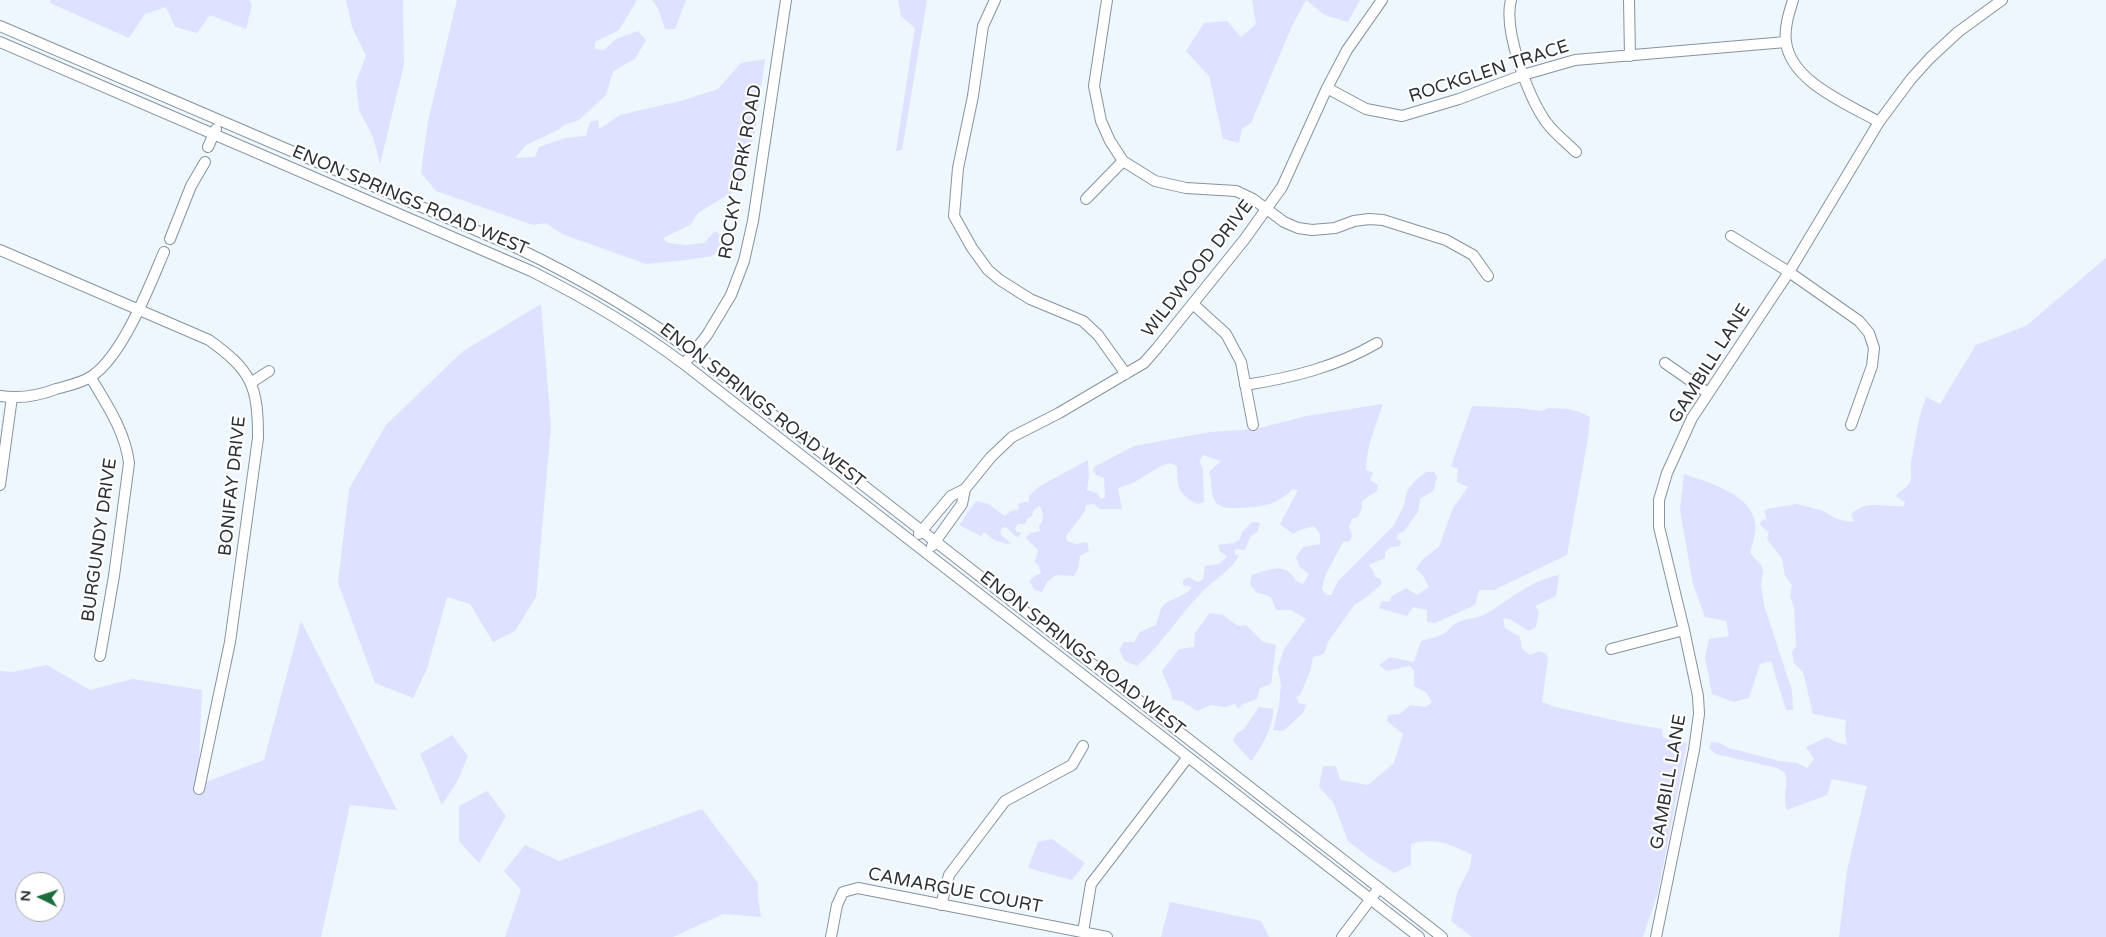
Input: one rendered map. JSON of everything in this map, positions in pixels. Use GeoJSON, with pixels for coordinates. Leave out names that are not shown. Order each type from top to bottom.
{"type":"FeatureCollection","features":[{"type":"Feature","properties":{"kind":"street","name":"ROCKY FORK ROAD"},"geometry":{"type":"LineString","coordinates":[[684,364],[707,335],[731,295],[744,261],[753,220],[786,0]]}},
{"type":"Feature","properties":{"kind":"street"},"geometry":{"type":"LineString","coordinates":[[995,0],[983,26],[973,96],[958,168],[954,216],[980,260],[994,276],[1030,300],[1083,321],[1098,335],[1126,374]]}},
{"type":"Feature","properties":{"kind":"street"},"geometry":{"type":"LineString","coordinates":[[1107,0],[1094,86],[1101,121],[1110,141],[1123,161],[1155,181],[1186,188],[1236,191],[1253,199],[1284,222],[1298,228],[1312,230],[1335,228],[1354,221],[1383,220],[1446,240],[1473,255],[1488,276]]}},
{"type":"Feature","properties":{"kind":"street","name":"WILDWOOD DRIVE"},"geometry":{"type":"LineString","coordinates":[[912,542],[950,496],[965,489],[991,457],[1012,437],[1126,374],[1148,358],[1193,304],[1282,187],[1327,88],[1348,48],[1382,0]]}},
{"type":"Feature","properties":{"kind":"street"},"geometry":{"type":"LineString","coordinates":[[1510,0],[1509,21],[1511,36],[1523,75],[1546,122],[1576,152]]}},
{"type":"Feature","properties":{"kind":"street"},"geometry":{"type":"LineString","coordinates":[[1629,0],[1630,56]]}},
{"type":"Feature","properties":{"kind":"street"},"geometry":{"type":"LineString","coordinates":[[1793,0],[1787,21],[1786,42],[1796,66],[1812,82],[1879,122]]}},
{"type":"Feature","properties":{"kind":"street","name":"GAMBILL LANE"},"geometry":{"type":"LineString","coordinates":[[1656,937],[1700,714],[1684,630],[1660,529],[1659,500],[1667,473],[1689,425],[1708,393],[1789,272],[1879,122],[1911,79],[1930,58],[1958,32],[2002,0]]}},
{"type":"Feature","properties":{"kind":"street","name":"ENON SPRINGS ROAD WEST"},"geometry":{"type":"LineString","coordinates":[[0,26],[515,247],[570,273],[631,308],[694,353],[1442,937]]}},
{"type":"Feature","properties":{"kind":"street","name":"ENON SPRINGS ROAD WEST"},"geometry":{"type":"LineString","coordinates":[[0,42],[540,276],[619,319],[684,364],[1419,937]]}},
{"type":"Feature","properties":{"kind":"street","name":"ROCKGLEN TRACE"},"geometry":{"type":"LineString","coordinates":[[1327,88],[1366,109],[1402,116],[1459,99],[1523,75],[1575,60],[1786,42]]}},
{"type":"Feature","properties":{"kind":"street"},"geometry":{"type":"LineString","coordinates":[[208,147],[220,120]]}},
{"type":"Feature","properties":{"kind":"street"},"geometry":{"type":"LineString","coordinates":[[1086,200],[1123,161]]}},
{"type":"Feature","properties":{"kind":"street"},"geometry":{"type":"LineString","coordinates":[[170,240],[191,186],[205,162]]}},
{"type":"Feature","properties":{"kind":"street"},"geometry":{"type":"LineString","coordinates":[[1731,236],[1789,272],[1860,321],[1869,333],[1874,348],[1872,366],[1851,425]]}},
{"type":"Feature","properties":{"kind":"street","name":"BONIFAY DRIVE"},"geometry":{"type":"LineString","coordinates":[[0,250],[209,340],[230,356],[252,382],[258,408],[258,431],[250,496],[230,642],[199,789]]}},
{"type":"Feature","properties":{"kind":"street"},"geometry":{"type":"LineString","coordinates":[[0,396],[39,395],[91,378],[100,370],[117,347],[139,310],[164,252]]}},
{"type":"Feature","properties":{"kind":"street"},"geometry":{"type":"LineString","coordinates":[[1193,304],[1226,334],[1241,362],[1253,425]]}},
{"type":"Feature","properties":{"kind":"street"},"geometry":{"type":"LineString","coordinates":[[1245,385],[1311,372],[1362,352],[1377,343]]}},
{"type":"Feature","properties":{"kind":"street"},"geometry":{"type":"LineString","coordinates":[[1665,364],[1708,393]]}},
{"type":"Feature","properties":{"kind":"street"},"geometry":{"type":"LineString","coordinates":[[252,382],[269,371]]}},
{"type":"Feature","properties":{"kind":"street","name":"BURGUNDY DRIVE"},"geometry":{"type":"LineString","coordinates":[[91,378],[117,422],[127,448],[130,464],[100,656]]}},
{"type":"Feature","properties":{"kind":"street"},"geometry":{"type":"LineString","coordinates":[[0,485],[12,397]]}},
{"type":"Feature","properties":{"kind":"street","name":"WILDWOOD DRIVE"},"geometry":{"type":"LineString","coordinates":[[926,553],[962,504],[965,489]]}},
{"type":"Feature","properties":{"kind":"street"},"geometry":{"type":"LineString","coordinates":[[1611,649],[1684,630]]}},
{"type":"Feature","properties":{"kind":"street"},"geometry":{"type":"LineString","coordinates":[[941,905],[949,875],[1005,801],[1072,765],[1083,746]]}},
{"type":"Feature","properties":{"kind":"street"},"geometry":{"type":"LineString","coordinates":[[1083,932],[1091,884],[1188,757]]}},
{"type":"Feature","properties":{"kind":"street","name":"CAMARGUE COURT"},"geometry":{"type":"LineString","coordinates":[[831,937],[837,905],[843,892],[858,888],[1107,937]]}},
{"type":"Feature","properties":{"kind":"street"},"geometry":{"type":"LineString","coordinates":[[1342,937],[1380,888]]}},
{"type":"Feature","properties":{"kind":"shaded area"},"geometry":{"type":"Polygon","coordinates":[[[51,0],[249,0],[252,5],[246,29],[210,15],[197,33],[175,27],[166,7],[145,14],[129,38],[50,3],[51,0]]]}},
{"type":"Feature","properties":{"kind":"shaded area"},"geometry":{"type":"Polygon","coordinates":[[[346,0],[403,0],[404,65],[380,164],[373,137],[359,110],[356,82],[366,56],[352,27],[346,0]]]}},
{"type":"Feature","properties":{"kind":"shaded area"},"geometry":{"type":"Polygon","coordinates":[[[457,0],[637,0],[619,30],[595,42],[595,49],[604,50],[616,39],[638,31],[646,40],[635,59],[613,71],[606,95],[579,120],[564,125],[558,130],[526,145],[515,158],[535,157],[539,147],[565,138],[586,136],[590,122],[598,120],[599,129],[620,115],[684,100],[718,89],[741,63],[765,59],[755,132],[741,187],[698,213],[690,225],[663,238],[668,243],[687,245],[704,243],[715,231],[730,242],[712,256],[646,264],[562,234],[546,223],[533,225],[436,191],[421,173],[428,121],[457,0]]]}},
{"type":"Feature","properties":{"kind":"shaded area"},"geometry":{"type":"Polygon","coordinates":[[[652,0],[686,0],[675,29],[665,29],[658,8],[652,0]]]}},
{"type":"Feature","properties":{"kind":"shaded area"},"geometry":{"type":"Polygon","coordinates":[[[898,0],[927,0],[902,150],[896,151],[915,28],[901,16],[898,0]]]}},
{"type":"Feature","properties":{"kind":"shaded area"},"geometry":{"type":"Polygon","coordinates":[[[1252,0],[1306,0],[1292,26],[1251,123],[1242,129],[1239,143],[1223,139],[1209,76],[1186,51],[1204,23],[1227,21],[1241,37],[1256,24],[1252,0]]]}},
{"type":"Feature","properties":{"kind":"shaded area"},"geometry":{"type":"Polygon","coordinates":[[[1306,0],[1360,0],[1348,22],[1325,15],[1306,0]]]}},
{"type":"Feature","properties":{"kind":"shaded area"},"geometry":{"type":"Polygon","coordinates":[[[2106,258],[2106,937],[1839,937],[1847,871],[1867,786],[1832,779],[1827,795],[1787,810],[1785,773],[1777,768],[1716,754],[1709,748],[1711,742],[1720,743],[1729,748],[1779,761],[1797,763],[1807,768],[1814,759],[1806,747],[1827,737],[1847,745],[1846,720],[1813,714],[1803,672],[1794,663],[1792,652],[1796,646],[1794,608],[1790,596],[1792,585],[1785,576],[1782,559],[1767,539],[1769,532],[1760,525],[1761,521],[1767,519],[1764,511],[1797,504],[1821,510],[1837,519],[1850,522],[1854,521],[1851,514],[1857,509],[1870,505],[1904,506],[1905,502],[1896,496],[1908,485],[1911,479],[1915,438],[1926,397],[1940,404],[1976,345],[2026,326],[2106,258]]]}},
{"type":"Feature","properties":{"kind":"shaded area"},"geometry":{"type":"Polygon","coordinates":[[[541,304],[551,426],[536,597],[515,631],[493,642],[470,604],[447,597],[427,669],[413,698],[375,683],[338,583],[349,489],[386,425],[462,352],[541,304]]]}},
{"type":"Feature","properties":{"kind":"shaded area"},"geometry":{"type":"Polygon","coordinates":[[[1383,404],[1366,461],[1366,470],[1373,473],[1370,480],[1378,485],[1377,491],[1362,501],[1362,508],[1358,517],[1352,519],[1349,527],[1352,535],[1350,541],[1343,542],[1325,576],[1322,589],[1326,595],[1331,595],[1338,581],[1394,525],[1404,505],[1407,491],[1416,480],[1426,472],[1434,472],[1437,477],[1434,490],[1420,499],[1418,512],[1404,531],[1398,534],[1397,538],[1401,542],[1400,546],[1391,547],[1385,552],[1385,558],[1369,565],[1375,577],[1381,579],[1381,585],[1355,604],[1328,642],[1324,654],[1313,657],[1310,672],[1300,695],[1296,697],[1299,703],[1306,705],[1303,713],[1283,731],[1273,730],[1279,706],[1281,685],[1278,668],[1284,649],[1306,619],[1291,610],[1276,610],[1271,597],[1256,592],[1250,584],[1252,575],[1278,568],[1287,571],[1297,582],[1303,584],[1309,574],[1300,567],[1296,557],[1303,547],[1320,544],[1320,534],[1314,526],[1293,534],[1280,524],[1298,490],[1293,489],[1268,505],[1238,508],[1224,507],[1216,502],[1212,494],[1209,472],[1221,461],[1203,455],[1199,461],[1203,469],[1204,502],[1198,504],[1191,501],[1180,490],[1177,480],[1177,466],[1169,463],[1161,466],[1133,483],[1118,488],[1122,509],[1099,509],[1094,504],[1086,505],[1085,511],[1066,536],[1067,541],[1076,544],[1087,542],[1089,551],[1080,556],[1078,569],[1074,576],[1056,575],[1047,582],[1042,592],[1035,590],[1029,581],[1041,574],[1039,566],[1035,562],[1038,550],[1026,538],[1030,533],[1040,531],[1039,526],[1043,516],[1040,506],[1034,510],[1032,516],[1028,518],[1025,524],[1018,524],[1015,528],[1017,532],[1021,532],[1019,537],[1015,536],[1006,527],[1002,528],[1000,532],[1002,536],[1011,543],[1007,544],[994,540],[984,532],[981,536],[959,525],[977,501],[988,504],[1005,516],[1011,511],[1019,509],[1018,504],[1029,501],[1029,496],[1040,486],[1088,460],[1089,476],[1087,490],[1097,493],[1101,499],[1105,497],[1104,478],[1096,475],[1093,471],[1094,467],[1134,446],[1210,432],[1256,429],[1306,416],[1383,404]]]}},
{"type":"Feature","properties":{"kind":"shaded area"},"geometry":{"type":"Polygon","coordinates":[[[1472,406],[1541,411],[1549,408],[1567,409],[1590,417],[1567,555],[1494,590],[1479,590],[1475,605],[1435,623],[1427,622],[1427,610],[1413,607],[1407,616],[1379,608],[1382,601],[1389,602],[1392,596],[1406,588],[1417,595],[1429,587],[1423,576],[1416,569],[1423,559],[1439,547],[1453,508],[1468,487],[1457,482],[1458,469],[1451,466],[1472,406]]]}},
{"type":"Feature","properties":{"kind":"shaded area"},"geometry":{"type":"Polygon","coordinates":[[[1684,474],[1724,489],[1743,501],[1750,509],[1755,522],[1755,531],[1750,553],[1761,565],[1763,572],[1761,585],[1764,605],[1792,691],[1793,710],[1786,710],[1771,661],[1760,664],[1749,698],[1734,702],[1712,694],[1705,657],[1709,639],[1729,636],[1726,621],[1705,617],[1693,584],[1680,510],[1684,474]]]}},
{"type":"Feature","properties":{"kind":"shaded area"},"geometry":{"type":"Polygon","coordinates":[[[1252,522],[1260,523],[1258,531],[1250,537],[1245,550],[1235,549],[1235,554],[1239,556],[1232,566],[1194,600],[1155,648],[1137,666],[1125,661],[1119,650],[1124,642],[1134,642],[1140,632],[1156,625],[1164,605],[1185,594],[1192,587],[1183,585],[1183,580],[1189,577],[1197,582],[1203,580],[1205,566],[1219,564],[1227,557],[1220,551],[1218,545],[1234,543],[1240,539],[1242,532],[1252,522]]]}},
{"type":"Feature","properties":{"kind":"shaded area"},"geometry":{"type":"Polygon","coordinates":[[[1559,575],[1556,596],[1535,606],[1539,612],[1536,627],[1529,631],[1511,620],[1503,618],[1505,628],[1520,637],[1522,649],[1530,655],[1539,651],[1546,654],[1548,658],[1542,702],[1555,707],[1662,729],[1663,738],[1687,743],[1658,892],[1643,937],[1472,937],[1451,921],[1457,893],[1470,867],[1472,855],[1458,848],[1434,841],[1419,842],[1411,844],[1411,865],[1394,873],[1348,841],[1333,802],[1319,787],[1323,766],[1336,766],[1340,780],[1368,785],[1394,763],[1403,734],[1387,721],[1388,715],[1400,714],[1410,705],[1426,707],[1432,702],[1426,692],[1414,686],[1414,671],[1410,666],[1387,671],[1379,665],[1390,657],[1414,662],[1421,641],[1443,634],[1459,622],[1484,615],[1530,586],[1549,577],[1559,575]]]}},
{"type":"Feature","properties":{"kind":"shaded area"},"geometry":{"type":"Polygon","coordinates":[[[1210,613],[1223,615],[1238,626],[1246,625],[1263,642],[1276,645],[1271,684],[1260,688],[1257,699],[1243,704],[1238,709],[1235,704],[1224,707],[1211,705],[1197,711],[1182,701],[1172,700],[1170,689],[1162,671],[1179,649],[1194,647],[1195,633],[1210,613]]]}},
{"type":"Feature","properties":{"kind":"shaded area"},"geometry":{"type":"Polygon","coordinates":[[[301,621],[397,810],[350,805],[321,937],[0,937],[0,671],[12,672],[47,665],[90,690],[133,679],[202,690],[198,785],[264,760],[301,621]]]}},
{"type":"Feature","properties":{"kind":"shaded area"},"geometry":{"type":"Polygon","coordinates":[[[1259,707],[1273,709],[1272,722],[1259,751],[1251,761],[1233,741],[1236,734],[1244,729],[1259,707]]]}},
{"type":"Feature","properties":{"kind":"shaded area"},"geometry":{"type":"Polygon","coordinates":[[[452,735],[468,756],[457,782],[442,805],[420,754],[452,735]]]}},
{"type":"Feature","properties":{"kind":"shaded area"},"geometry":{"type":"Polygon","coordinates":[[[487,791],[506,816],[479,863],[459,841],[459,806],[487,791]]]}},
{"type":"Feature","properties":{"kind":"shaded area"},"geometry":{"type":"Polygon","coordinates":[[[702,809],[758,883],[761,917],[723,914],[673,937],[505,937],[521,890],[504,871],[525,845],[559,861],[702,809]]]}},
{"type":"Feature","properties":{"kind":"shaded area"},"geometry":{"type":"Polygon","coordinates":[[[1052,839],[1085,863],[1072,880],[1028,868],[1038,842],[1052,839]]]}},
{"type":"Feature","properties":{"kind":"shaded area"},"geometry":{"type":"Polygon","coordinates":[[[1170,902],[1261,921],[1269,937],[1161,937],[1170,902]]]}}]}
